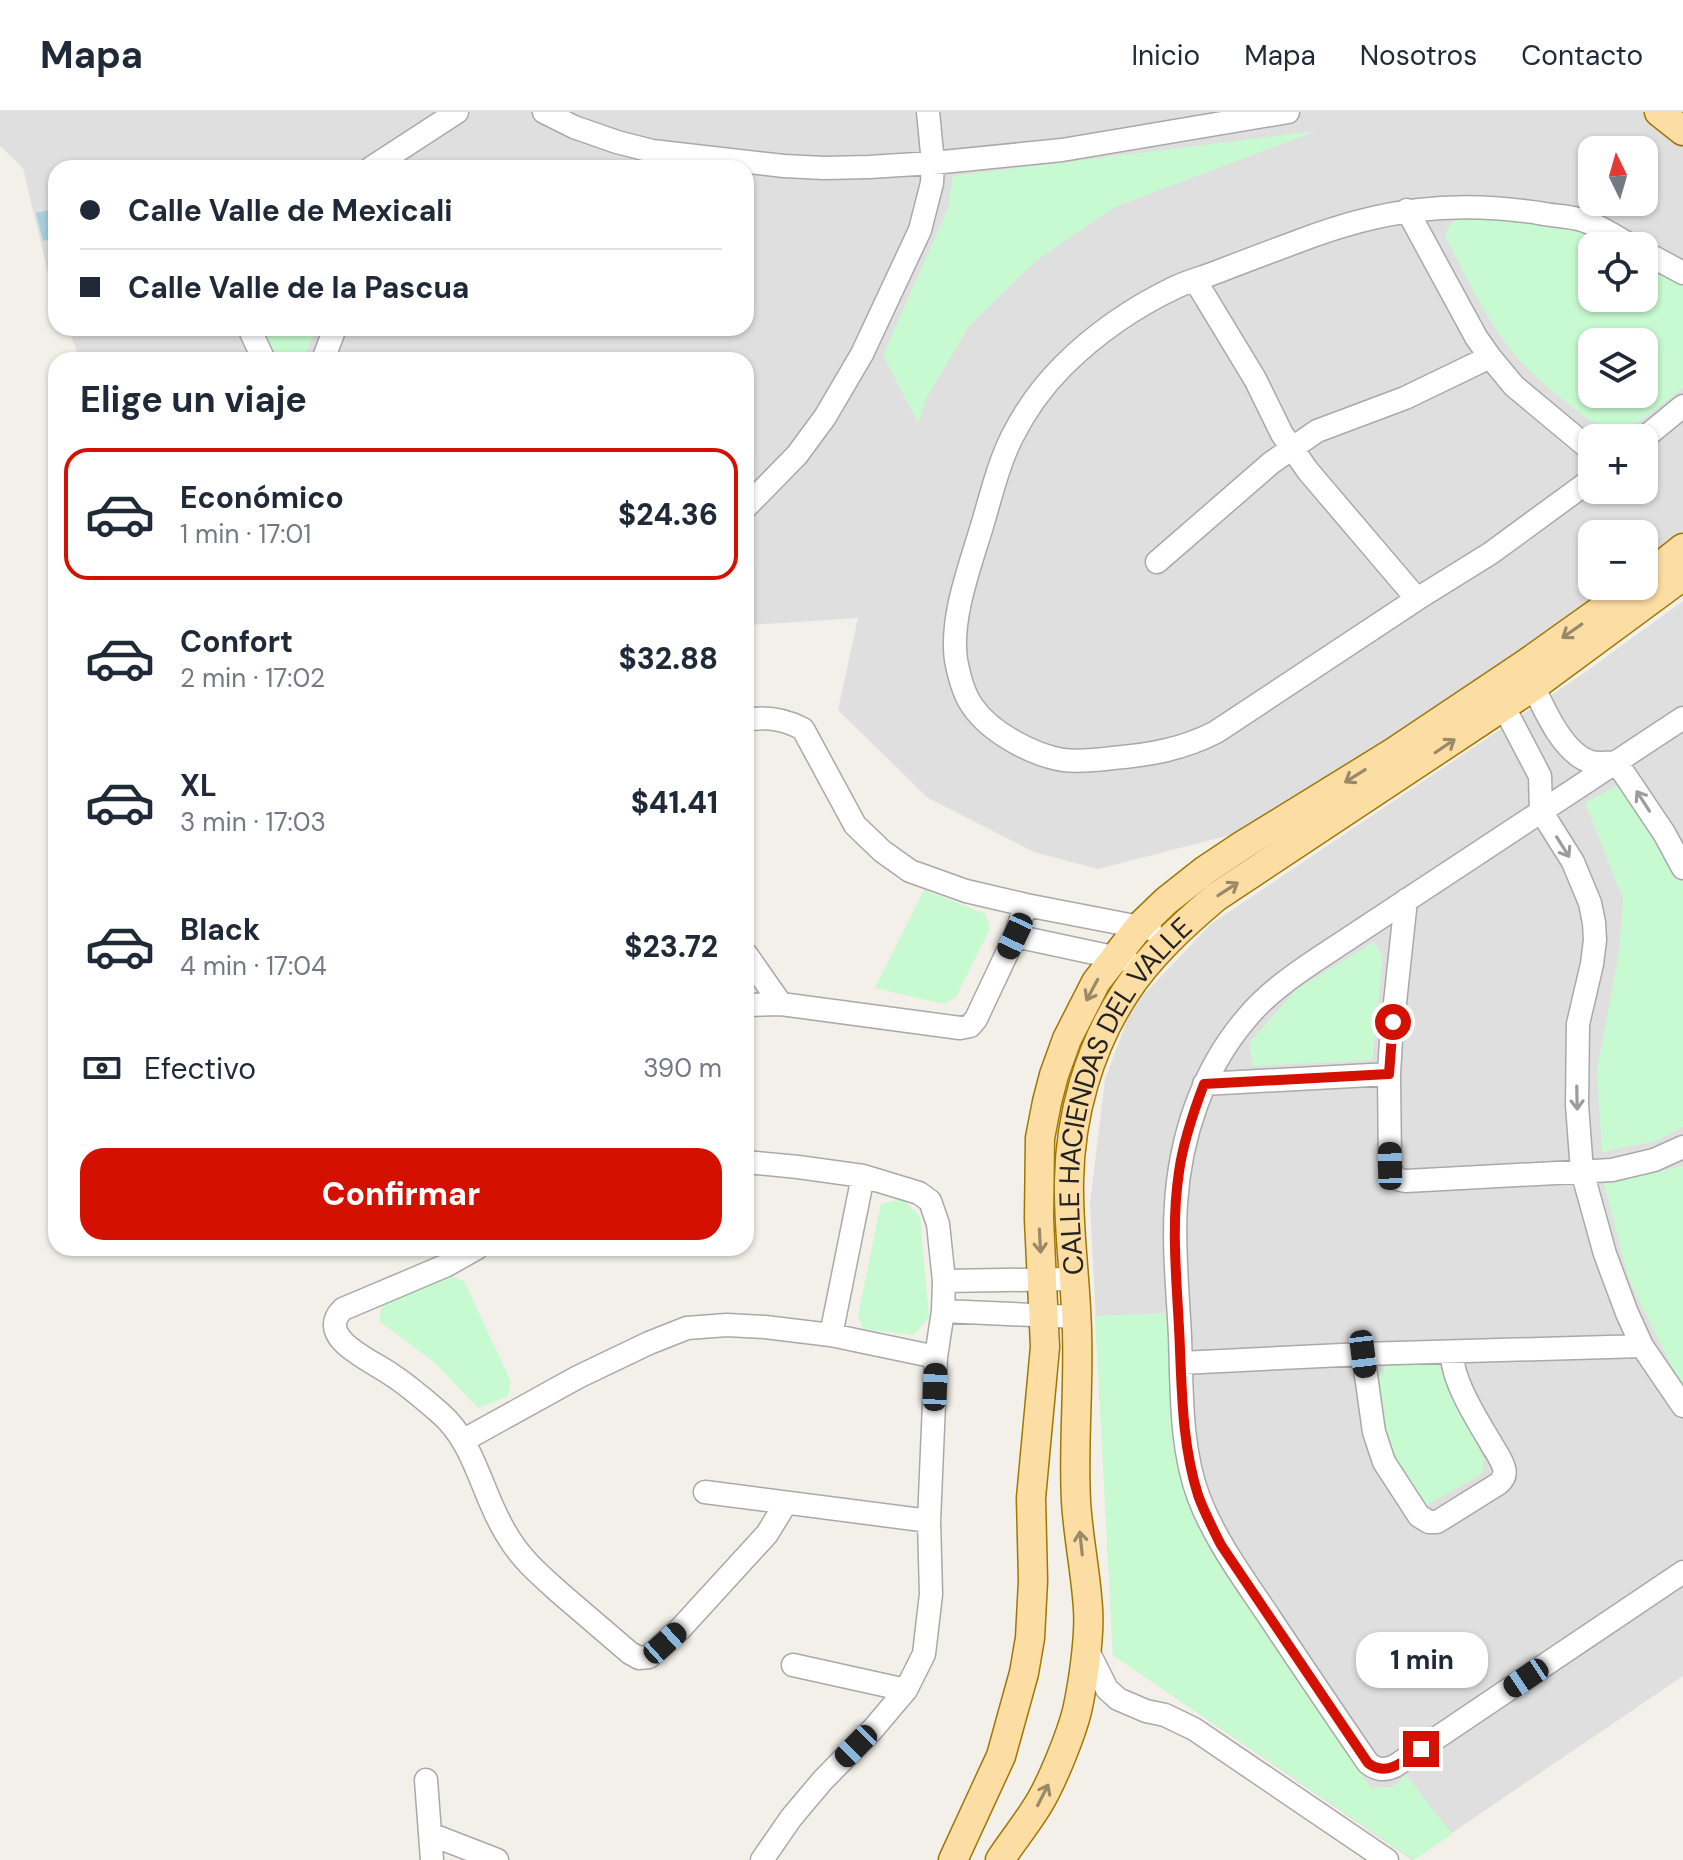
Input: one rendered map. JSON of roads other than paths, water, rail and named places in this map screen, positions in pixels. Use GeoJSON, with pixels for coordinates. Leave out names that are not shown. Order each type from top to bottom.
{"type":"FeatureCollection","features":[{"type":"Feature","properties":{"kind":"main road"},"geometry":{"type":"LineString","coordinates":[[1659,112],[1683,131]]}},
{"type":"Feature","properties":{"kind":"main road"},"geometry":{"type":"LineString","coordinates":[[1658,568],[1683,548]]}},
{"type":"Feature","properties":{"kind":"main road","name":"CALLE HACIENDAS DEL VALLE"},"geometry":{"type":"LineString","coordinates":[[1000,1860],[1042,1799],[1066,1743],[1076,1712],[1086,1647],[1089,1611],[1076,1504],[1074,1453],[1078,1401],[1069,1182],[1078,1103],[1110,1018],[1148,963],[1216,897],[1498,696],[1683,576]]}},
{"type":"Feature","properties":{"kind":"main road","name":"CALLE HACIENDAS DEL VALLE"},"geometry":{"type":"LineString","coordinates":[[1529,676],[1619,600]]}},
{"type":"Feature","properties":{"kind":"main road","name":"CALLE HACIENDAS DEL VALLE"},"geometry":{"type":"LineString","coordinates":[[953,1860],[1001,1756],[1024,1673],[1030,1638],[1033,1581],[1031,1498],[1045,1347],[1038,1179],[1040,1138],[1047,1102],[1067,1039],[1096,982],[1139,927],[1166,901],[1243,845],[1394,752],[1498,696]]}},
{"type":"Feature","properties":{"kind":"street"},"geometry":{"type":"LineString","coordinates":[[383,160],[457,112]]}},
{"type":"Feature","properties":{"kind":"street"},"geometry":{"type":"LineString","coordinates":[[544,112],[574,127],[617,142],[684,160]]}},
{"type":"Feature","properties":{"kind":"street"},"geometry":{"type":"LineString","coordinates":[[754,499],[797,455],[825,417],[862,354],[920,230],[932,183],[928,112]]}},
{"type":"Feature","properties":{"kind":"street"},"geometry":{"type":"LineString","coordinates":[[754,165],[824,168],[933,163],[1062,150],[1288,112]]}},
{"type":"Feature","properties":{"kind":"street"},"geometry":{"type":"LineString","coordinates":[[1578,489],[1491,553],[1195,743],[1145,755],[1087,761],[1056,758],[1031,751],[982,718],[971,705],[962,684],[956,659],[956,631],[966,580],[1000,466],[1013,436],[1044,387],[1104,330],[1178,287],[1330,229],[1384,214],[1450,207],[1493,208],[1584,220],[1606,232]]}},
{"type":"Feature","properties":{"kind":"street"},"geometry":{"type":"LineString","coordinates":[[1407,210],[1490,357],[1514,386],[1578,439]]}},
{"type":"Feature","properties":{"kind":"street"},"geometry":{"type":"LineString","coordinates":[[1658,260],[1683,273]]}},
{"type":"Feature","properties":{"kind":"street"},"geometry":{"type":"LineString","coordinates":[[1195,280],[1255,379],[1282,434],[1308,471],[1417,599]]}},
{"type":"Feature","properties":{"kind":"street"},"geometry":{"type":"LineString","coordinates":[[1157,562],[1292,447],[1317,431],[1405,398],[1490,357]]}},
{"type":"Feature","properties":{"kind":"street"},"geometry":{"type":"LineString","coordinates":[[1658,427],[1683,406]]}},
{"type":"Feature","properties":{"kind":"street"},"geometry":{"type":"LineString","coordinates":[[1529,676],[1559,735],[1578,754],[1591,762],[1617,763]]}},
{"type":"Feature","properties":{"kind":"street"},"geometry":{"type":"LineString","coordinates":[[1498,696],[1540,776],[1541,811],[1573,862],[1590,903],[1594,923],[1592,964],[1578,1024],[1577,1105],[1582,1171],[1616,1287],[1642,1346],[1683,1406]]}},
{"type":"Feature","properties":{"kind":"street"},"geometry":{"type":"LineString","coordinates":[[1683,718],[1299,971],[1266,998],[1245,1020],[1204,1084],[1183,1148],[1175,1239],[1183,1408],[1186,1440],[1198,1496],[1221,1545],[1373,1768],[1380,1770],[1395,1766],[1683,1572]]}},
{"type":"Feature","properties":{"kind":"street"},"geometry":{"type":"LineString","coordinates":[[754,719],[787,721],[803,729],[855,825],[882,851],[910,871],[966,891],[1175,935]]}},
{"type":"Feature","properties":{"kind":"street"},"geometry":{"type":"LineString","coordinates":[[1617,763],[1664,833],[1683,868]]}},
{"type":"Feature","properties":{"kind":"street"},"geometry":{"type":"LineString","coordinates":[[1406,900],[1389,1074],[1392,1175],[1406,1181],[1612,1170],[1654,1160],[1683,1147]]}},
{"type":"Feature","properties":{"kind":"street"},"geometry":{"type":"LineString","coordinates":[[754,1005],[781,1004],[960,1028],[970,1026],[1015,936],[1026,905]]}},
{"type":"Feature","properties":{"kind":"street"},"geometry":{"type":"LineString","coordinates":[[1015,936],[1148,963]]}},
{"type":"Feature","properties":{"kind":"street"},"geometry":{"type":"LineString","coordinates":[[754,965],[781,1004]]}},
{"type":"Feature","properties":{"kind":"street"},"geometry":{"type":"LineString","coordinates":[[1204,1084],[1389,1074]]}},
{"type":"Feature","properties":{"kind":"street"},"geometry":{"type":"LineString","coordinates":[[754,1163],[863,1176],[919,1193],[930,1201],[938,1224],[944,1281],[936,1357],[929,1521],[931,1594],[924,1654],[906,1690],[815,1789],[762,1860]]}},
{"type":"Feature","properties":{"kind":"street"},"geometry":{"type":"LineString","coordinates":[[831,1335],[863,1176]]}},
{"type":"Feature","properties":{"kind":"street"},"geometry":{"type":"LineString","coordinates":[[463,1256],[343,1309],[336,1315],[334,1325],[339,1338],[350,1349],[393,1375],[444,1416],[464,1440],[493,1510],[522,1559],[630,1653],[639,1658],[649,1657],[681,1628],[767,1534],[786,1503]]}},
{"type":"Feature","properties":{"kind":"street"},"geometry":{"type":"LineString","coordinates":[[944,1281],[1074,1279]]}},
{"type":"Feature","properties":{"kind":"street"},"geometry":{"type":"LineString","coordinates":[[943,1311],[1076,1317]]}},
{"type":"Feature","properties":{"kind":"street"},"geometry":{"type":"LineString","coordinates":[[464,1440],[578,1377],[687,1328],[727,1325],[765,1327],[831,1335],[936,1357]]}},
{"type":"Feature","properties":{"kind":"street"},"geometry":{"type":"LineString","coordinates":[[1181,1363],[1642,1346]]}},
{"type":"Feature","properties":{"kind":"street"},"geometry":{"type":"LineString","coordinates":[[1363,1354],[1374,1432],[1384,1462],[1419,1516],[1429,1522],[1437,1522],[1498,1484],[1505,1474],[1454,1372],[1452,1352]]}},
{"type":"Feature","properties":{"kind":"street"},"geometry":{"type":"LineString","coordinates":[[705,1492],[929,1521]]}},
{"type":"Feature","properties":{"kind":"street"},"geometry":{"type":"LineString","coordinates":[[1086,1647],[1107,1689],[1118,1699],[1194,1729],[1387,1860]]}},
{"type":"Feature","properties":{"kind":"street"},"geometry":{"type":"LineString","coordinates":[[793,1665],[906,1690]]}},
{"type":"Feature","properties":{"kind":"street"},"geometry":{"type":"LineString","coordinates":[[426,1780],[432,1860]]}},
{"type":"Feature","properties":{"kind":"street"},"geometry":{"type":"LineString","coordinates":[[430,1834],[497,1860]]}},
{"type":"Feature","properties":{"kind":"water"},"geometry":{"type":"Polygon","coordinates":[[[48,210],[48,240],[43,241],[36,213],[48,210]]]}}]}
